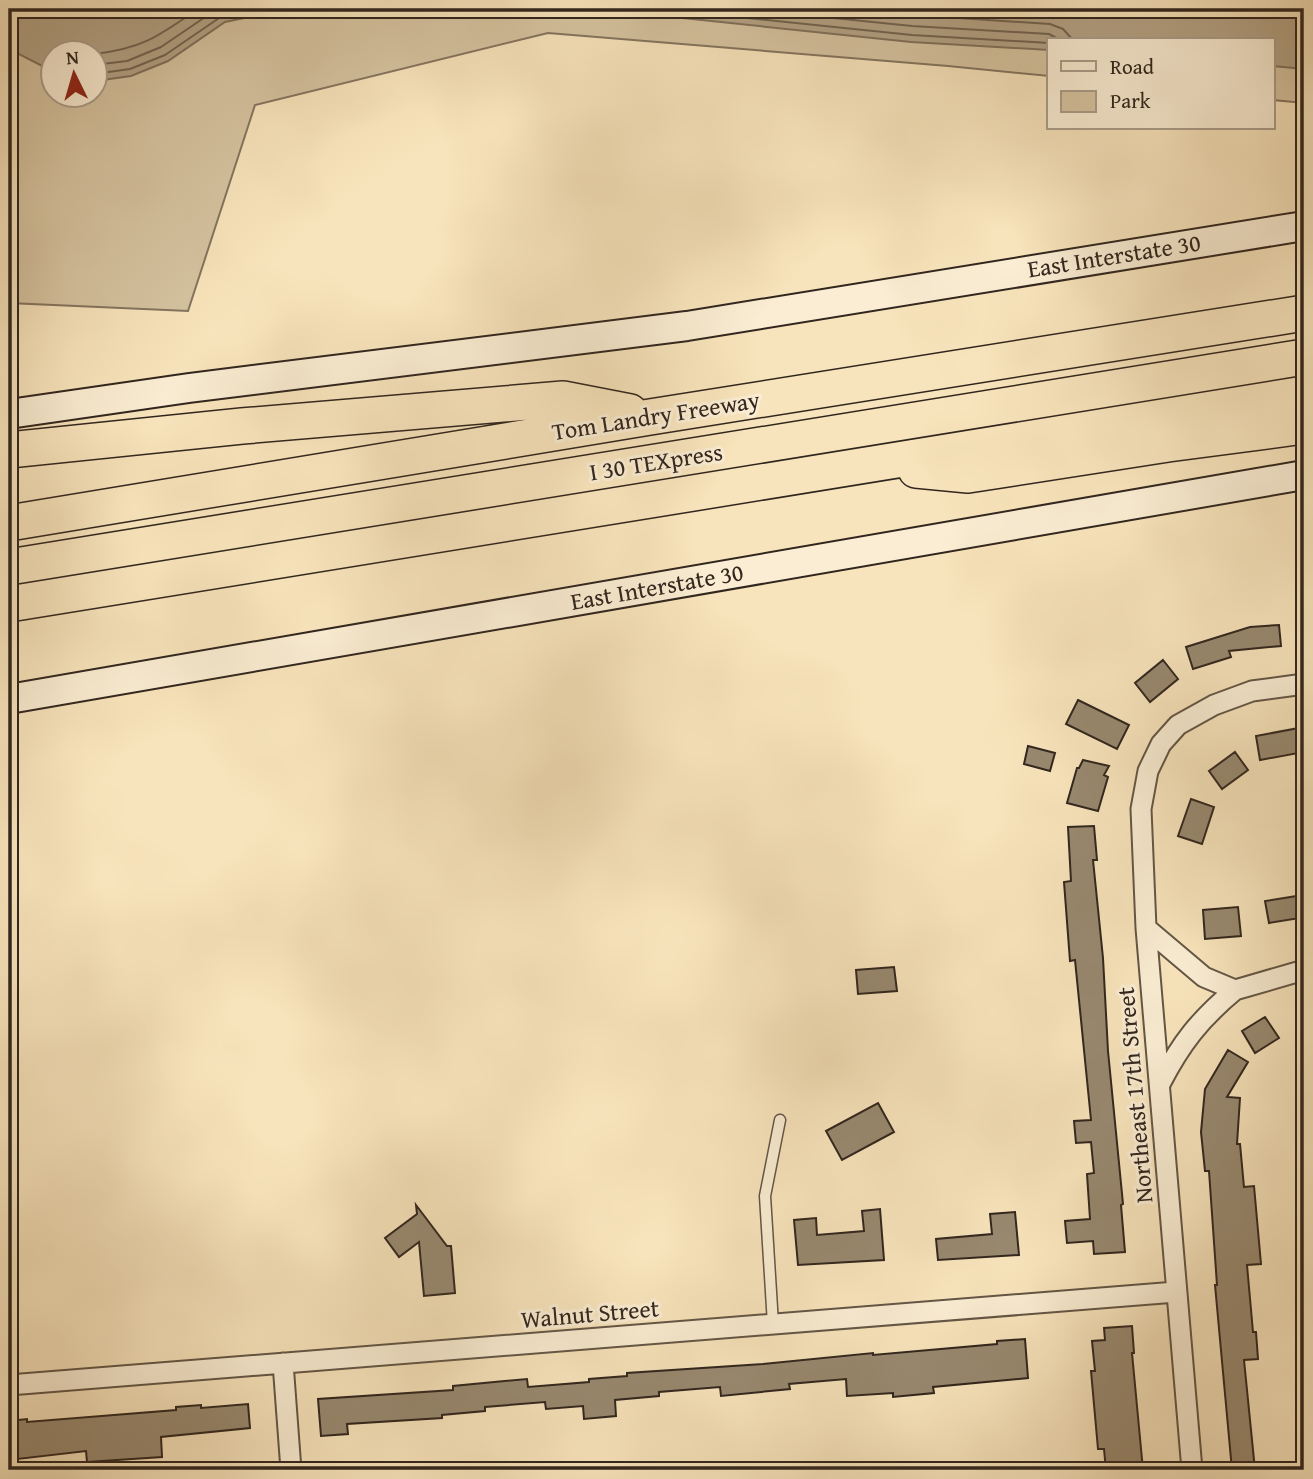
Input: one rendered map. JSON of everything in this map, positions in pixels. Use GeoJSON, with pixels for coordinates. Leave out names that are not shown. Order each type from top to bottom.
{"type":"FeatureCollection","features":[{"type":"Feature","properties":{"kind":"highway","name":"Tom Landry Freeway"},"geometry":{"type":"LineString","coordinates":[[9,523],[650,416],[1304,313]]}},
{"type":"Feature","properties":{"kind":"highway","name":"I 30 TEXpress"},"geometry":{"type":"LineString","coordinates":[[9,567],[1304,357]]}},
{"type":"Feature","properties":{"kind":"highway"},"geometry":{"type":"LineString","coordinates":[[9,604],[1304,394]]}},
{"type":"Feature","properties":{"kind":"highway"},"geometry":{"type":"LineString","coordinates":[[9,450],[242,426],[563,399],[650,416]]}},
{"type":"Feature","properties":{"kind":"highway"},"geometry":{"type":"LineString","coordinates":[[867,466],[968,475],[1304,426]]}},
{"type":"Feature","properties":{"kind":"main road","name":"East Interstate 30"},"geometry":{"type":"LineString","coordinates":[[9,414],[189,388],[687,326],[1304,226]]}},
{"type":"Feature","properties":{"kind":"main road","name":"East Interstate 30"},"geometry":{"type":"LineString","coordinates":[[9,699],[1304,475]]}},
{"type":"Feature","properties":{"kind":"street","name":"Northeast 17th Street"},"geometry":{"type":"LineString","coordinates":[[1192,1470],[1146,928],[1141,809],[1148,771],[1161,744],[1178,725],[1214,705],[1252,691],[1304,684]]}},
{"type":"Feature","properties":{"kind":"street"},"geometry":{"type":"LineString","coordinates":[[1146,928],[1204,977],[1235,990]]}},
{"type":"Feature","properties":{"kind":"street"},"geometry":{"type":"LineString","coordinates":[[1159,1085],[1178,1050],[1201,1021],[1235,990],[1304,970]]}},
{"type":"Feature","properties":{"kind":"street","name":"Walnut Street"},"geometry":{"type":"LineString","coordinates":[[9,1385],[1176,1292]]}},
{"type":"Feature","properties":{"kind":"street"},"geometry":{"type":"LineString","coordinates":[[283,1363],[291,1470]]}},
{"type":"Feature","properties":{"kind":"lane"},"geometry":{"type":"LineString","coordinates":[[773,1324],[772,1273],[765,1196],[780,1120]]}},
{"type":"Feature","properties":{"kind":"green space"},"geometry":{"type":"Polygon","coordinates":[[[9,9],[1304,9],[1304,103],[1274,100],[1274,38],[1047,38],[1047,76],[548,33],[255,105],[188,311],[9,303],[9,9]]]}},
{"type":"Feature","properties":{"kind":"water"},"geometry":{"type":"Polygon","coordinates":[[[9,9],[326,9],[225,22],[168,61],[131,76],[108,79],[108,38],[38,38],[38,64],[9,49],[9,9]]]}},
{"type":"Feature","properties":{"kind":"water"},"geometry":{"type":"Polygon","coordinates":[[[562,9],[1304,9],[1304,69],[1274,66],[1274,38],[1047,38],[1047,50],[911,42],[615,11],[562,9]]]}},
{"type":"Feature","properties":{"kind":"building"},"geometry":{"type":"Polygon","coordinates":[[[1279,625],[1281,646],[1229,651],[1231,657],[1193,669],[1186,647],[1250,627],[1279,625]]]}},
{"type":"Feature","properties":{"kind":"building"},"geometry":{"type":"Polygon","coordinates":[[[1163,660],[1178,679],[1150,702],[1135,683],[1163,660]]]}},
{"type":"Feature","properties":{"kind":"building"},"geometry":{"type":"Polygon","coordinates":[[[1078,700],[1129,725],[1117,749],[1066,724],[1078,700]]]}},
{"type":"Feature","properties":{"kind":"building"},"geometry":{"type":"Polygon","coordinates":[[[1304,727],[1304,752],[1260,760],[1256,736],[1304,727]]]}},
{"type":"Feature","properties":{"kind":"building"},"geometry":{"type":"Polygon","coordinates":[[[1028,746],[1055,753],[1050,771],[1024,764],[1028,746]]]}},
{"type":"Feature","properties":{"kind":"building"},"geometry":{"type":"Polygon","coordinates":[[[1235,752],[1248,770],[1222,789],[1209,771],[1235,752]]]}},
{"type":"Feature","properties":{"kind":"building"},"geometry":{"type":"Polygon","coordinates":[[[1083,760],[1109,766],[1104,775],[1108,777],[1098,811],[1067,803],[1077,768],[1083,760]]]}},
{"type":"Feature","properties":{"kind":"building"},"geometry":{"type":"Polygon","coordinates":[[[1191,799],[1214,807],[1202,844],[1178,836],[1191,799]]]}},
{"type":"Feature","properties":{"kind":"building"},"geometry":{"type":"Polygon","coordinates":[[[1094,826],[1097,860],[1093,860],[1125,1252],[1094,1254],[1093,1241],[1067,1243],[1065,1221],[1090,1219],[1087,1174],[1094,1173],[1091,1142],[1076,1143],[1074,1121],[1091,1120],[1075,960],[1070,961],[1064,882],[1071,881],[1068,827],[1094,826]]]}},
{"type":"Feature","properties":{"kind":"building"},"geometry":{"type":"Polygon","coordinates":[[[1297,896],[1300,918],[1269,923],[1265,901],[1297,896]]]}},
{"type":"Feature","properties":{"kind":"building"},"geometry":{"type":"Polygon","coordinates":[[[1238,907],[1241,936],[1205,939],[1203,910],[1238,907]]]}},
{"type":"Feature","properties":{"kind":"building"},"geometry":{"type":"Polygon","coordinates":[[[894,967],[897,991],[858,994],[856,970],[894,967]]]}},
{"type":"Feature","properties":{"kind":"building"},"geometry":{"type":"Polygon","coordinates":[[[1265,1017],[1279,1038],[1255,1053],[1242,1031],[1265,1017]]]}},
{"type":"Feature","properties":{"kind":"building"},"geometry":{"type":"Polygon","coordinates":[[[1228,1050],[1248,1062],[1227,1097],[1240,1098],[1237,1144],[1240,1144],[1244,1187],[1254,1186],[1261,1264],[1247,1265],[1258,1359],[1244,1360],[1255,1470],[1232,1470],[1215,1285],[1209,1171],[1205,1171],[1201,1132],[1205,1089],[1228,1050]]]}},
{"type":"Feature","properties":{"kind":"building"},"geometry":{"type":"Polygon","coordinates":[[[878,1103],[894,1132],[842,1160],[826,1131],[878,1103]]]}},
{"type":"Feature","properties":{"kind":"building"},"geometry":{"type":"Polygon","coordinates":[[[416,1205],[447,1246],[451,1246],[455,1293],[424,1296],[419,1242],[399,1257],[385,1238],[417,1214],[416,1205]]]}},
{"type":"Feature","properties":{"kind":"building"},"geometry":{"type":"Polygon","coordinates":[[[880,1209],[884,1260],[798,1265],[794,1220],[816,1218],[817,1235],[864,1231],[862,1211],[880,1209]]]}},
{"type":"Feature","properties":{"kind":"building"},"geometry":{"type":"Polygon","coordinates":[[[1015,1212],[1019,1255],[938,1260],[936,1239],[992,1234],[990,1214],[1015,1212]]]}},
{"type":"Feature","properties":{"kind":"building"},"geometry":{"type":"Polygon","coordinates":[[[1132,1326],[1143,1470],[1106,1470],[1104,1449],[1098,1449],[1091,1371],[1095,1371],[1092,1341],[1105,1340],[1104,1328],[1132,1326]]]}},
{"type":"Feature","properties":{"kind":"building"},"geometry":{"type":"Polygon","coordinates":[[[1025,1339],[1028,1378],[933,1387],[934,1393],[893,1397],[893,1393],[847,1396],[846,1379],[789,1384],[790,1389],[721,1396],[720,1387],[659,1392],[659,1396],[615,1400],[616,1416],[584,1419],[583,1406],[546,1409],[545,1402],[485,1407],[485,1411],[442,1415],[442,1418],[347,1424],[348,1434],[321,1436],[318,1399],[453,1390],[453,1386],[527,1379],[528,1387],[589,1382],[589,1379],[627,1376],[627,1373],[873,1355],[1025,1339]]]}},
{"type":"Feature","properties":{"kind":"building"},"geometry":{"type":"Polygon","coordinates":[[[248,1404],[250,1428],[161,1437],[162,1457],[87,1462],[86,1451],[9,1460],[9,1421],[27,1419],[27,1422],[176,1410],[176,1407],[201,1405],[201,1408],[248,1404]]]}}]}
